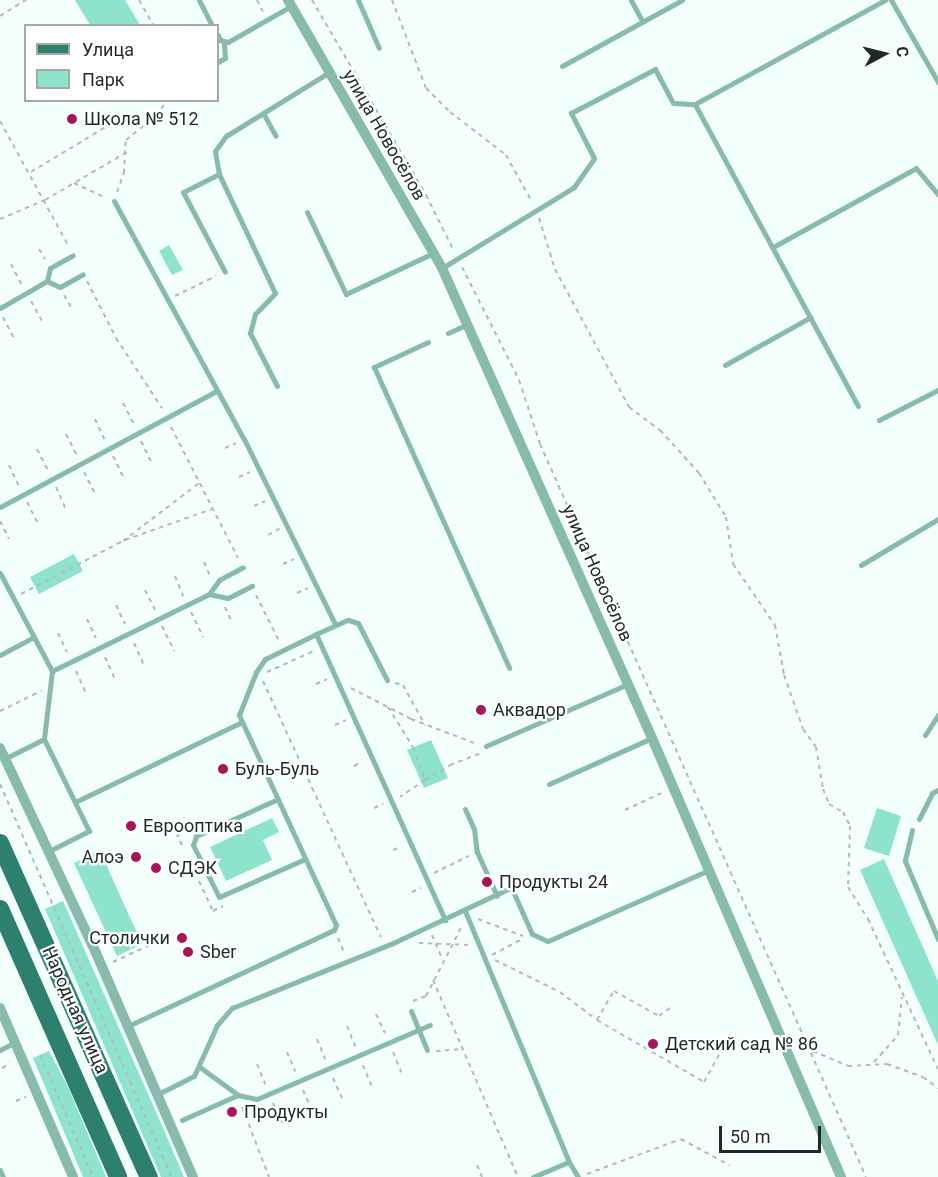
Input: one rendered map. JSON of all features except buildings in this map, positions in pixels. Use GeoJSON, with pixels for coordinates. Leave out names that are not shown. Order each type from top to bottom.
{"type":"FeatureCollection","features":[{"type":"Feature","properties":{"kind":"main road","name":"Народная улица"},"geometry":{"type":"LineString","coordinates":[[0,843],[149,1177]]}},
{"type":"Feature","properties":{"kind":"main road","name":"Народная улица"},"geometry":{"type":"LineString","coordinates":[[0,909],[118,1177]]}},
{"type":"Feature","properties":{"kind":"street","name":"улица Новосёлов"},"geometry":{"type":"LineString","coordinates":[[290,3],[328,73],[442,268],[652,738],[841,1177]]}},
{"type":"Feature","properties":{"kind":"street"},"geometry":{"type":"LineString","coordinates":[[3,753],[128,1026],[193,1177]]}},
{"type":"Feature","properties":{"kind":"street"},"geometry":{"type":"LineString","coordinates":[[0,1008],[74,1177]]}},
{"type":"Feature","properties":{"kind":"lane"},"geometry":{"type":"LineString","coordinates":[[199,0],[211,24]]}},
{"type":"Feature","properties":{"kind":"lane"},"geometry":{"type":"LineString","coordinates":[[358,0],[379,48]]}},
{"type":"Feature","properties":{"kind":"lane"},"geometry":{"type":"LineString","coordinates":[[631,0],[642,21]]}},
{"type":"Feature","properties":{"kind":"lane"},"geometry":{"type":"LineString","coordinates":[[562,66],[682,0]]}},
{"type":"Feature","properties":{"kind":"lane"},"geometry":{"type":"LineString","coordinates":[[442,268],[574,187],[594,158],[571,113],[654,69],[673,104],[695,104],[885,0]]}},
{"type":"Feature","properties":{"kind":"lane"},"geometry":{"type":"LineString","coordinates":[[891,0],[938,82]]}},
{"type":"Feature","properties":{"kind":"lane"},"geometry":{"type":"LineString","coordinates":[[224,42],[267,20],[290,3]]}},
{"type":"Feature","properties":{"kind":"lane"},"geometry":{"type":"LineString","coordinates":[[219,36],[224,42],[225,58],[219,61]]}},
{"type":"Feature","properties":{"kind":"lane"},"geometry":{"type":"LineString","coordinates":[[277,386],[250,333],[255,314],[275,293],[219,174],[215,151],[218,143],[328,73]]}},
{"type":"Feature","properties":{"kind":"lane"},"geometry":{"type":"LineString","coordinates":[[695,104],[858,406]]}},
{"type":"Feature","properties":{"kind":"lane"},"geometry":{"type":"LineString","coordinates":[[263,113],[276,136]]}},
{"type":"Feature","properties":{"kind":"lane"},"geometry":{"type":"LineString","coordinates":[[773,247],[916,168],[938,194]]}},
{"type":"Feature","properties":{"kind":"lane"},"geometry":{"type":"LineString","coordinates":[[219,174],[183,192],[225,272]]}},
{"type":"Feature","properties":{"kind":"lane"},"geometry":{"type":"LineString","coordinates":[[114,201],[303,554],[335,624]]}},
{"type":"Feature","properties":{"kind":"lane"},"geometry":{"type":"LineString","coordinates":[[308,212],[346,294],[433,253]]}},
{"type":"Feature","properties":{"kind":"lane"},"geometry":{"type":"LineString","coordinates":[[0,308],[47,281],[50,268],[74,255]]}},
{"type":"Feature","properties":{"kind":"lane"},"geometry":{"type":"LineString","coordinates":[[47,281],[60,287],[83,274]]}},
{"type":"Feature","properties":{"kind":"lane"},"geometry":{"type":"LineString","coordinates":[[725,365],[812,317]]}},
{"type":"Feature","properties":{"kind":"lane"},"geometry":{"type":"LineString","coordinates":[[448,333],[468,324]]}},
{"type":"Feature","properties":{"kind":"lane"},"geometry":{"type":"LineString","coordinates":[[428,342],[374,367],[509,668]]}},
{"type":"Feature","properties":{"kind":"lane"},"geometry":{"type":"LineString","coordinates":[[879,420],[938,390]]}},
{"type":"Feature","properties":{"kind":"lane"},"geometry":{"type":"LineString","coordinates":[[0,507],[216,391]]}},
{"type":"Feature","properties":{"kind":"lane"},"geometry":{"type":"LineString","coordinates":[[861,566],[938,519]]}},
{"type":"Feature","properties":{"kind":"lane"},"geometry":{"type":"LineString","coordinates":[[52,671],[209,594],[214,584],[243,567]]}},
{"type":"Feature","properties":{"kind":"lane"},"geometry":{"type":"LineString","coordinates":[[0,573],[52,671],[44,739],[89,831],[49,851]]}},
{"type":"Feature","properties":{"kind":"lane"},"geometry":{"type":"LineString","coordinates":[[209,594],[221,599],[252,586]]}},
{"type":"Feature","properties":{"kind":"lane"},"geometry":{"type":"LineString","coordinates":[[128,1026],[334,930],[336,925],[239,715],[256,672],[265,659],[307,636],[348,620],[357,623],[387,680]]}},
{"type":"Feature","properties":{"kind":"lane"},"geometry":{"type":"LineString","coordinates":[[316,634],[445,920]]}},
{"type":"Feature","properties":{"kind":"lane"},"geometry":{"type":"LineString","coordinates":[[0,655],[34,638]]}},
{"type":"Feature","properties":{"kind":"lane"},"geometry":{"type":"LineString","coordinates":[[486,746],[628,684]]}},
{"type":"Feature","properties":{"kind":"lane"},"geometry":{"type":"LineString","coordinates":[[925,735],[938,715]]}},
{"type":"Feature","properties":{"kind":"lane"},"geometry":{"type":"LineString","coordinates":[[75,802],[242,722]]}},
{"type":"Feature","properties":{"kind":"lane"},"geometry":{"type":"LineString","coordinates":[[549,784],[652,738]]}},
{"type":"Feature","properties":{"kind":"lane"},"geometry":{"type":"LineString","coordinates":[[3,753],[44,739]]}},
{"type":"Feature","properties":{"kind":"lane"},"geometry":{"type":"LineString","coordinates":[[919,819],[932,793],[938,790]]}},
{"type":"Feature","properties":{"kind":"lane"},"geometry":{"type":"LineString","coordinates":[[278,799],[193,840],[215,893],[224,896],[305,859]]}},
{"type":"Feature","properties":{"kind":"lane"},"geometry":{"type":"LineString","coordinates":[[465,809],[474,829],[477,852],[497,896]]}},
{"type":"Feature","properties":{"kind":"lane"},"geometry":{"type":"LineString","coordinates":[[912,830],[905,861],[938,939]]}},
{"type":"Feature","properties":{"kind":"lane"},"geometry":{"type":"LineString","coordinates":[[158,1094],[194,1076],[201,1068],[217,1025],[232,1008],[383,943],[467,914],[514,887],[532,934],[548,941],[709,870]]}},
{"type":"Feature","properties":{"kind":"lane"},"geometry":{"type":"LineString","coordinates":[[467,914],[569,1162],[579,1177]]}},
{"type":"Feature","properties":{"kind":"lane"},"geometry":{"type":"LineString","coordinates":[[411,1011],[427,1051]]}},
{"type":"Feature","properties":{"kind":"lane"},"geometry":{"type":"LineString","coordinates":[[201,1068],[238,1095],[257,1099],[430,1025]]}},
{"type":"Feature","properties":{"kind":"lane"},"geometry":{"type":"LineString","coordinates":[[0,1050],[15,1042]]}},
{"type":"Feature","properties":{"kind":"lane"},"geometry":{"type":"LineString","coordinates":[[182,1120],[238,1095]]}},
{"type":"Feature","properties":{"kind":"lane"},"geometry":{"type":"LineString","coordinates":[[532,1177],[569,1162]]}},
{"type":"Feature","properties":{"kind":"lane"},"geometry":{"type":"LineString","coordinates":[[0,1170],[3,1177]]}},
{"type":"Feature","properties":{"kind":"path"},"geometry":{"type":"LineString","coordinates":[[0,16],[26,0]]}},
{"type":"Feature","properties":{"kind":"path"},"geometry":{"type":"LineString","coordinates":[[139,0],[153,24]]}},
{"type":"Feature","properties":{"kind":"path"},"geometry":{"type":"LineString","coordinates":[[257,0],[267,20]]}},
{"type":"Feature","properties":{"kind":"path"},"geometry":{"type":"LineString","coordinates":[[312,0],[426,195],[519,380],[540,444],[813,1051],[866,1177]]}},
{"type":"Feature","properties":{"kind":"path"},"geometry":{"type":"LineString","coordinates":[[392,0],[426,88],[450,112],[506,155],[536,210],[555,269],[629,407],[660,430],[699,473],[726,517],[733,564],[775,625],[784,675],[803,729],[816,747],[822,789],[829,804],[843,812],[850,826],[848,887],[868,919],[938,1069]]}},
{"type":"Feature","properties":{"kind":"path"},"geometry":{"type":"LineString","coordinates":[[74,183],[114,201],[127,152],[126,140],[156,116],[165,102]]}},
{"type":"Feature","properties":{"kind":"path"},"geometry":{"type":"LineString","coordinates":[[30,172],[124,116]]}},
{"type":"Feature","properties":{"kind":"path"},"geometry":{"type":"LineString","coordinates":[[0,121],[74,255]]}},
{"type":"Feature","properties":{"kind":"path"},"geometry":{"type":"LineString","coordinates":[[0,219],[45,200],[127,152]]}},
{"type":"Feature","properties":{"kind":"path"},"geometry":{"type":"LineString","coordinates":[[39,249],[50,268]]}},
{"type":"Feature","properties":{"kind":"path"},"geometry":{"type":"LineString","coordinates":[[167,299],[225,272]]}},
{"type":"Feature","properties":{"kind":"path"},"geometry":{"type":"LineString","coordinates":[[83,274],[116,338],[166,418],[243,567]]}},
{"type":"Feature","properties":{"kind":"path"},"geometry":{"type":"LineString","coordinates":[[60,287],[71,307]]}},
{"type":"Feature","properties":{"kind":"path"},"geometry":{"type":"LineString","coordinates":[[0,312],[14,339]]}},
{"type":"Feature","properties":{"kind":"path"},"geometry":{"type":"LineString","coordinates":[[123,542],[199,483]]}},
{"type":"Feature","properties":{"kind":"path"},"geometry":{"type":"LineString","coordinates":[[13,598],[123,542],[212,509]]}},
{"type":"Feature","properties":{"kind":"path"},"geometry":{"type":"LineString","coordinates":[[0,521],[9,539]]}},
{"type":"Feature","properties":{"kind":"path"},"geometry":{"type":"LineString","coordinates":[[204,562],[214,584]]}},
{"type":"Feature","properties":{"kind":"path"},"geometry":{"type":"LineString","coordinates":[[252,586],[282,648]]}},
{"type":"Feature","properties":{"kind":"path"},"geometry":{"type":"LineString","coordinates":[[221,599],[232,622]]}},
{"type":"Feature","properties":{"kind":"path"},"geometry":{"type":"LineString","coordinates":[[307,636],[318,660]]}},
{"type":"Feature","properties":{"kind":"path"},"geometry":{"type":"LineString","coordinates":[[314,651],[260,676],[383,943],[391,936]]}},
{"type":"Feature","properties":{"kind":"path"},"geometry":{"type":"LineString","coordinates":[[322,669],[327,679],[387,704],[425,725],[486,746],[482,752],[450,765],[425,780],[413,792],[374,808]]}},
{"type":"Feature","properties":{"kind":"path"},"geometry":{"type":"LineString","coordinates":[[316,684],[327,679]]}},
{"type":"Feature","properties":{"kind":"path"},"geometry":{"type":"LineString","coordinates":[[387,680],[403,685],[425,725]]}},
{"type":"Feature","properties":{"kind":"path"},"geometry":{"type":"LineString","coordinates":[[0,711],[51,686]]}},
{"type":"Feature","properties":{"kind":"path"},"geometry":{"type":"LineString","coordinates":[[387,704],[413,747],[425,780]]}},
{"type":"Feature","properties":{"kind":"path"},"geometry":{"type":"LineString","coordinates":[[342,711],[351,730]]}},
{"type":"Feature","properties":{"kind":"path"},"geometry":{"type":"LineString","coordinates":[[335,725],[346,720]]}},
{"type":"Feature","properties":{"kind":"path"},"geometry":{"type":"LineString","coordinates":[[354,766],[365,761],[360,751]]}},
{"type":"Feature","properties":{"kind":"path"},"geometry":{"type":"LineString","coordinates":[[0,784],[172,1177]]}},
{"type":"Feature","properties":{"kind":"path"},"geometry":{"type":"LineString","coordinates":[[625,810],[664,792]]}},
{"type":"Feature","properties":{"kind":"path"},"geometry":{"type":"LineString","coordinates":[[380,793],[389,814]]}},
{"type":"Feature","properties":{"kind":"path"},"geometry":{"type":"LineString","coordinates":[[186,854],[177,834],[198,825]]}},
{"type":"Feature","properties":{"kind":"path"},"geometry":{"type":"LineString","coordinates":[[393,850],[404,845]]}},
{"type":"Feature","properties":{"kind":"path"},"geometry":{"type":"LineString","coordinates":[[425,877],[477,852]]}},
{"type":"Feature","properties":{"kind":"path"},"geometry":{"type":"LineString","coordinates":[[195,873],[213,911],[234,902]]}},
{"type":"Feature","properties":{"kind":"path"},"geometry":{"type":"LineString","coordinates":[[412,892],[423,886],[428,897]]}},
{"type":"Feature","properties":{"kind":"path"},"geometry":{"type":"LineString","coordinates":[[407,1004],[426,996],[442,958],[467,914],[526,938]]}},
{"type":"Feature","properties":{"kind":"path"},"geometry":{"type":"LineString","coordinates":[[334,930],[348,960]]}},
{"type":"Feature","properties":{"kind":"path"},"geometry":{"type":"LineString","coordinates":[[490,957],[532,934]]}},
{"type":"Feature","properties":{"kind":"path"},"geometry":{"type":"LineString","coordinates":[[432,935],[442,958]]}},
{"type":"Feature","properties":{"kind":"path"},"geometry":{"type":"LineString","coordinates":[[416,942],[480,945]]}},
{"type":"Feature","properties":{"kind":"path"},"geometry":{"type":"LineString","coordinates":[[113,962],[154,943]]}},
{"type":"Feature","properties":{"kind":"path"},"geometry":{"type":"LineString","coordinates":[[484,955],[560,992],[597,1020],[704,1082],[722,1050]]}},
{"type":"Feature","properties":{"kind":"path"},"geometry":{"type":"LineString","coordinates":[[433,980],[518,1177]]}},
{"type":"Feature","properties":{"kind":"path"},"geometry":{"type":"LineString","coordinates":[[597,1020],[614,991],[659,1016],[670,1008]]}},
{"type":"Feature","properties":{"kind":"path"},"geometry":{"type":"LineString","coordinates":[[873,1064],[898,1035],[902,994]]}},
{"type":"Feature","properties":{"kind":"path"},"geometry":{"type":"LineString","coordinates":[[427,1051],[463,1049]]}},
{"type":"Feature","properties":{"kind":"path"},"geometry":{"type":"LineString","coordinates":[[813,1051],[848,1065],[873,1064],[903,1069],[938,1088]]}},
{"type":"Feature","properties":{"kind":"path"},"geometry":{"type":"LineString","coordinates":[[40,1055],[93,1177]]}},
{"type":"Feature","properties":{"kind":"path"},"geometry":{"type":"LineString","coordinates":[[2,1068],[12,1064]]}},
{"type":"Feature","properties":{"kind":"path"},"geometry":{"type":"LineString","coordinates":[[238,1095],[268,1177]]}},
{"type":"Feature","properties":{"kind":"path"},"geometry":{"type":"LineString","coordinates":[[16,1101],[26,1097]]}},
{"type":"Feature","properties":{"kind":"path"},"geometry":{"type":"LineString","coordinates":[[579,1177],[681,1138],[729,1166]]}},
{"type":"Feature","properties":{"kind":"path"},"geometry":{"type":"LineString","coordinates":[[477,1165],[482,1177]]}},
{"type":"Feature","properties":{"kind":"green space"},"geometry":{"type":"Polygon","coordinates":[[[75,0],[125,0],[139,24],[89,24],[75,0]]]}},
{"type":"Feature","properties":{"kind":"green space"},"geometry":{"type":"Polygon","coordinates":[[[169,245],[183,270],[172,275],[159,251],[169,245]]]}},
{"type":"Feature","properties":{"kind":"green space"},"geometry":{"type":"Polygon","coordinates":[[[74,554],[83,571],[39,594],[30,577],[74,554]]]}},
{"type":"Feature","properties":{"kind":"green space"},"geometry":{"type":"Polygon","coordinates":[[[431,740],[448,778],[424,788],[407,750],[431,740]]]}},
{"type":"Feature","properties":{"kind":"green space"},"geometry":{"type":"Polygon","coordinates":[[[877,808],[901,816],[889,856],[864,848],[877,808]]]}},
{"type":"Feature","properties":{"kind":"green space"},"geometry":{"type":"Polygon","coordinates":[[[272,818],[279,832],[263,840],[272,860],[226,881],[210,847],[272,818]]]}},
{"type":"Feature","properties":{"kind":"green space"},"geometry":{"type":"Polygon","coordinates":[[[100,851],[142,944],[117,956],[74,863],[100,851]]]}},
{"type":"Feature","properties":{"kind":"green space"},"geometry":{"type":"Polygon","coordinates":[[[884,859],[938,981],[938,1045],[860,870],[884,859]]]}},
{"type":"Feature","properties":{"kind":"green space"},"geometry":{"type":"Polygon","coordinates":[[[63,901],[184,1177],[161,1177],[45,909],[63,901]]]}},
{"type":"Feature","properties":{"kind":"green space"},"geometry":{"type":"Polygon","coordinates":[[[49,1051],[68,1087],[106,1177],[83,1177],[33,1058],[49,1051]]]}},
{"type":"Feature","properties":{"kind":"place","name":"Школа № 512"},"geometry":{"type":"Point","coordinates":[72,119]}},
{"type":"Feature","properties":{"kind":"place","name":"Аквадор"},"geometry":{"type":"Point","coordinates":[481,710]}},
{"type":"Feature","properties":{"kind":"place","name":"Буль-Буль"},"geometry":{"type":"Point","coordinates":[223,769]}},
{"type":"Feature","properties":{"kind":"place","name":"Еврооптика"},"geometry":{"type":"Point","coordinates":[131,826]}},
{"type":"Feature","properties":{"kind":"place","name":"Алоэ"},"geometry":{"type":"Point","coordinates":[136,857]}},
{"type":"Feature","properties":{"kind":"place","name":"СДЭК"},"geometry":{"type":"Point","coordinates":[156,868]}},
{"type":"Feature","properties":{"kind":"place","name":"Продукты 24"},"geometry":{"type":"Point","coordinates":[487,882]}},
{"type":"Feature","properties":{"kind":"place","name":"Столички"},"geometry":{"type":"Point","coordinates":[182,938]}},
{"type":"Feature","properties":{"kind":"place","name":"Sber"},"geometry":{"type":"Point","coordinates":[188,952]}},
{"type":"Feature","properties":{"kind":"place","name":"Детский сад № 86"},"geometry":{"type":"Point","coordinates":[653,1044]}},
{"type":"Feature","properties":{"kind":"place","name":"Продукты"},"geometry":{"type":"Point","coordinates":[232,1112]}}]}
